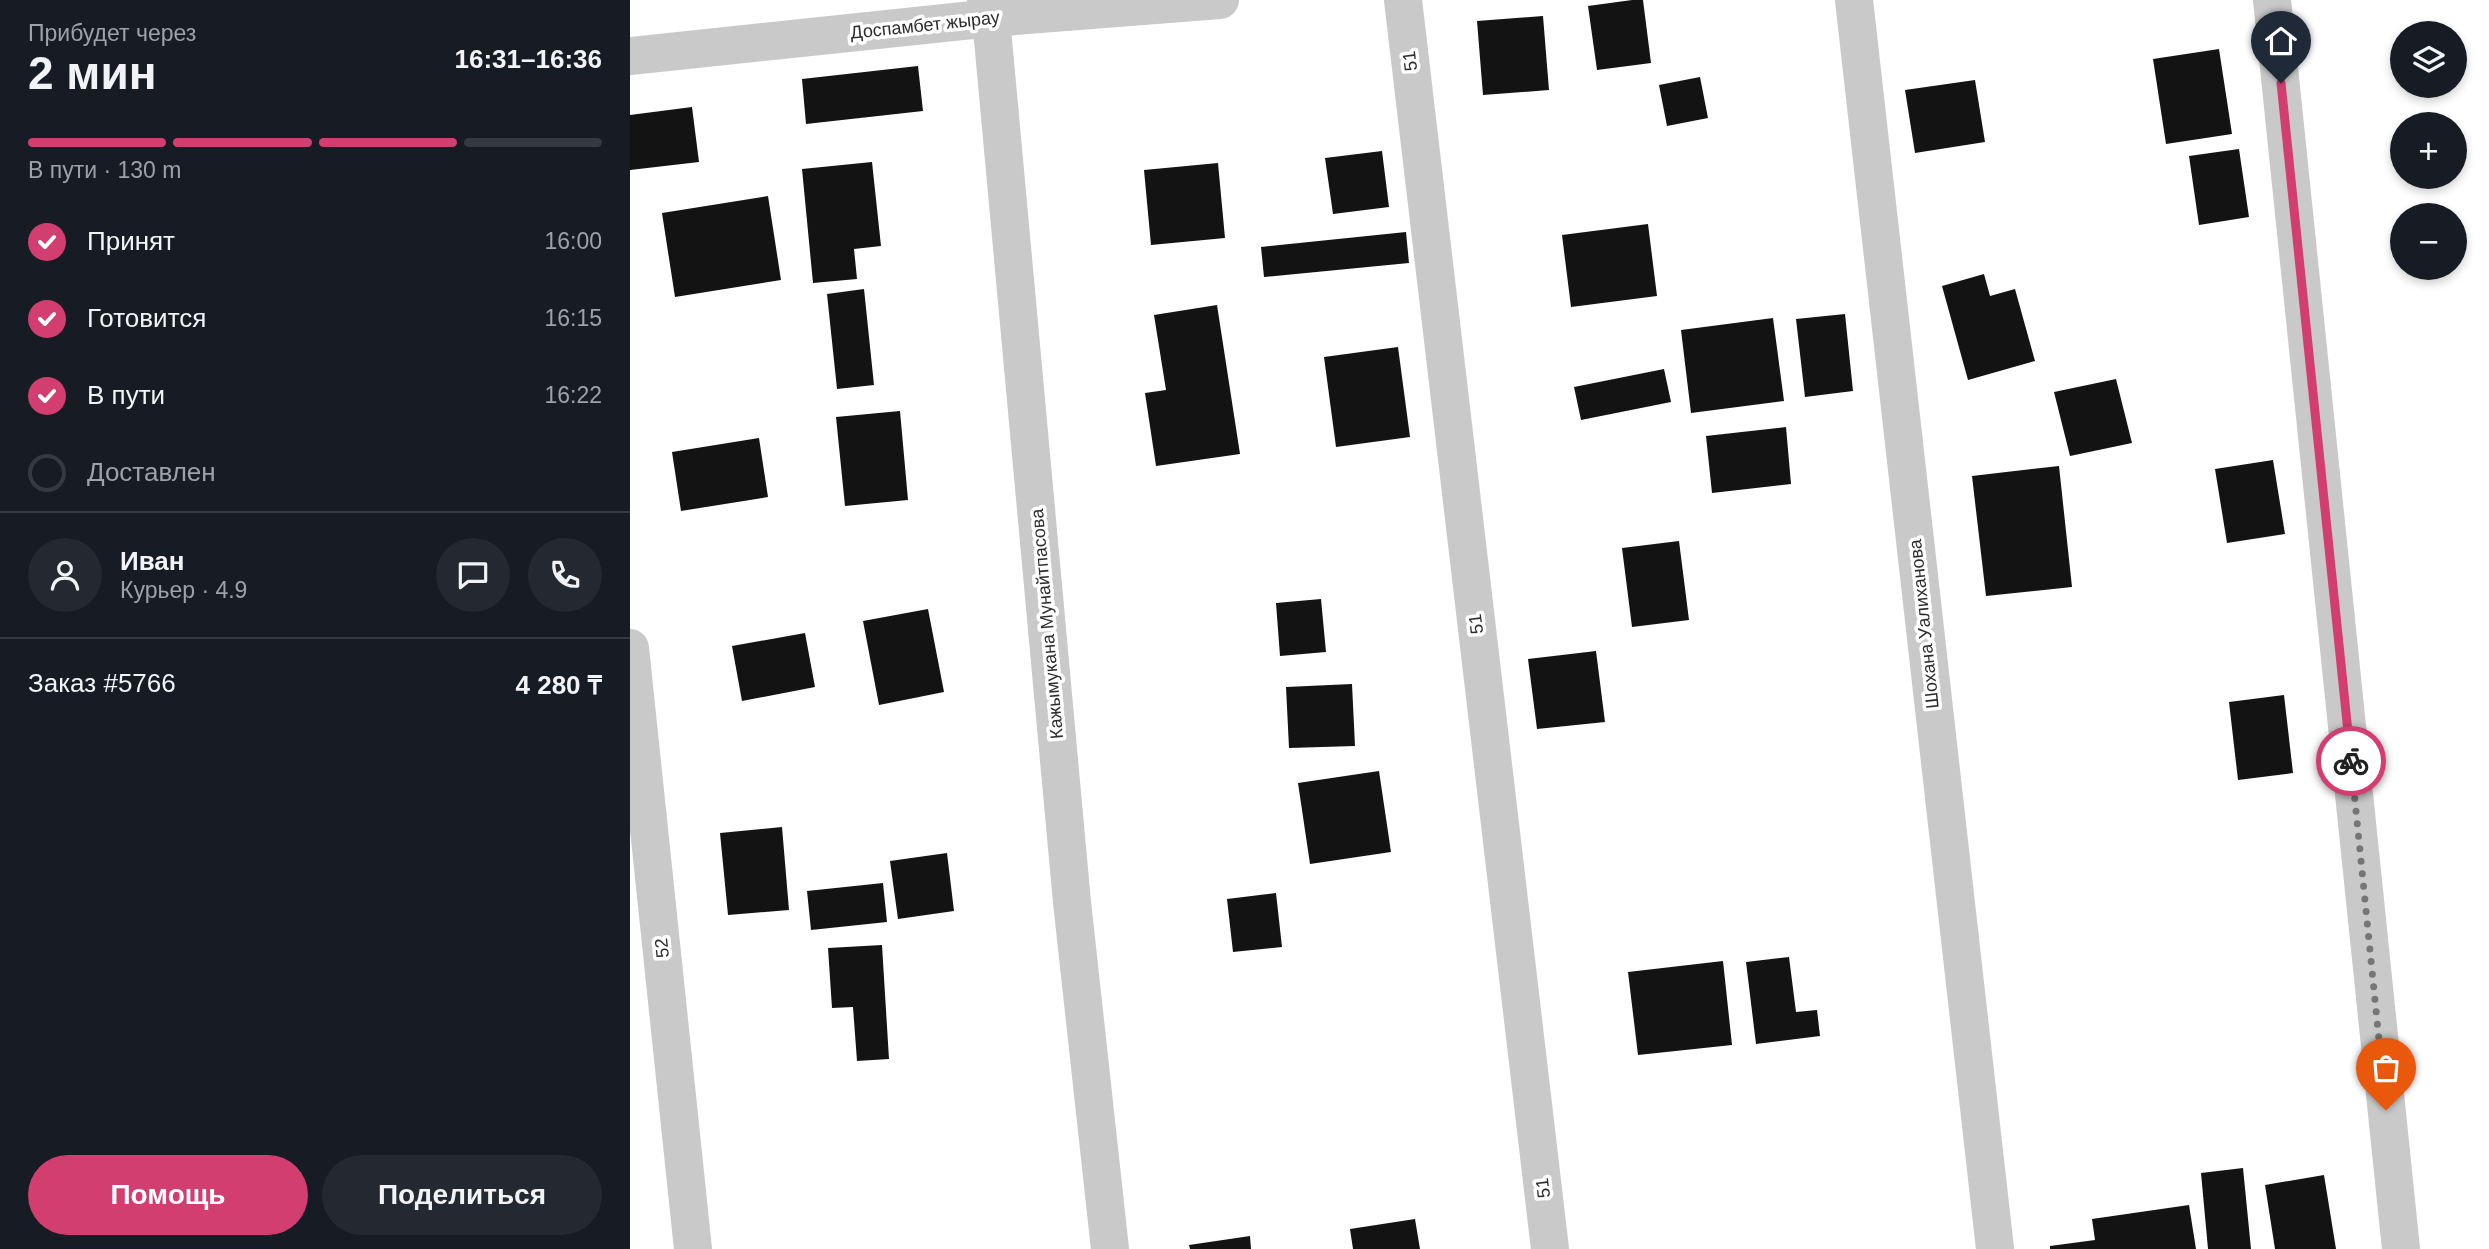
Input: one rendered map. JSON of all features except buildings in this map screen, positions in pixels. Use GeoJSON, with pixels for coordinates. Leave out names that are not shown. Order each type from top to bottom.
{"type":"FeatureCollection","features":[{"type":"Feature","properties":{"kind":"street","name":"Доспамбет жырау"},"geometry":{"type":"LineString","coordinates":[[630,56],[988,9],[1220,0]]}},
{"type":"Feature","properties":{"kind":"street","name":"51"},"geometry":{"type":"LineString","coordinates":[[1403,0],[1550,1249]]}},
{"type":"Feature","properties":{"kind":"street","name":"Шохана Уалиханова"},"geometry":{"type":"LineString","coordinates":[[1854,0],[1994,1249]]}},
{"type":"Feature","properties":{"kind":"street"},"geometry":{"type":"LineString","coordinates":[[2272,0],[2401,1249]]}},
{"type":"Feature","properties":{"kind":"street","name":"Кажымукана Мунайтпасова"},"geometry":{"type":"LineString","coordinates":[[988,9],[1072,902],[1110,1249]]}},
{"type":"Feature","properties":{"kind":"street","name":"52"},"geometry":{"type":"LineString","coordinates":[[630,648],[693,1249]]}},
{"type":"Feature","properties":{"kind":"way so far"},"geometry":{"type":"LineString","coordinates":[[2351,761],[2386,1110]]}},
{"type":"Feature","properties":{"kind":"route"},"geometry":{"type":"LineString","coordinates":[[2281,83],[2351,761]]}}]}
